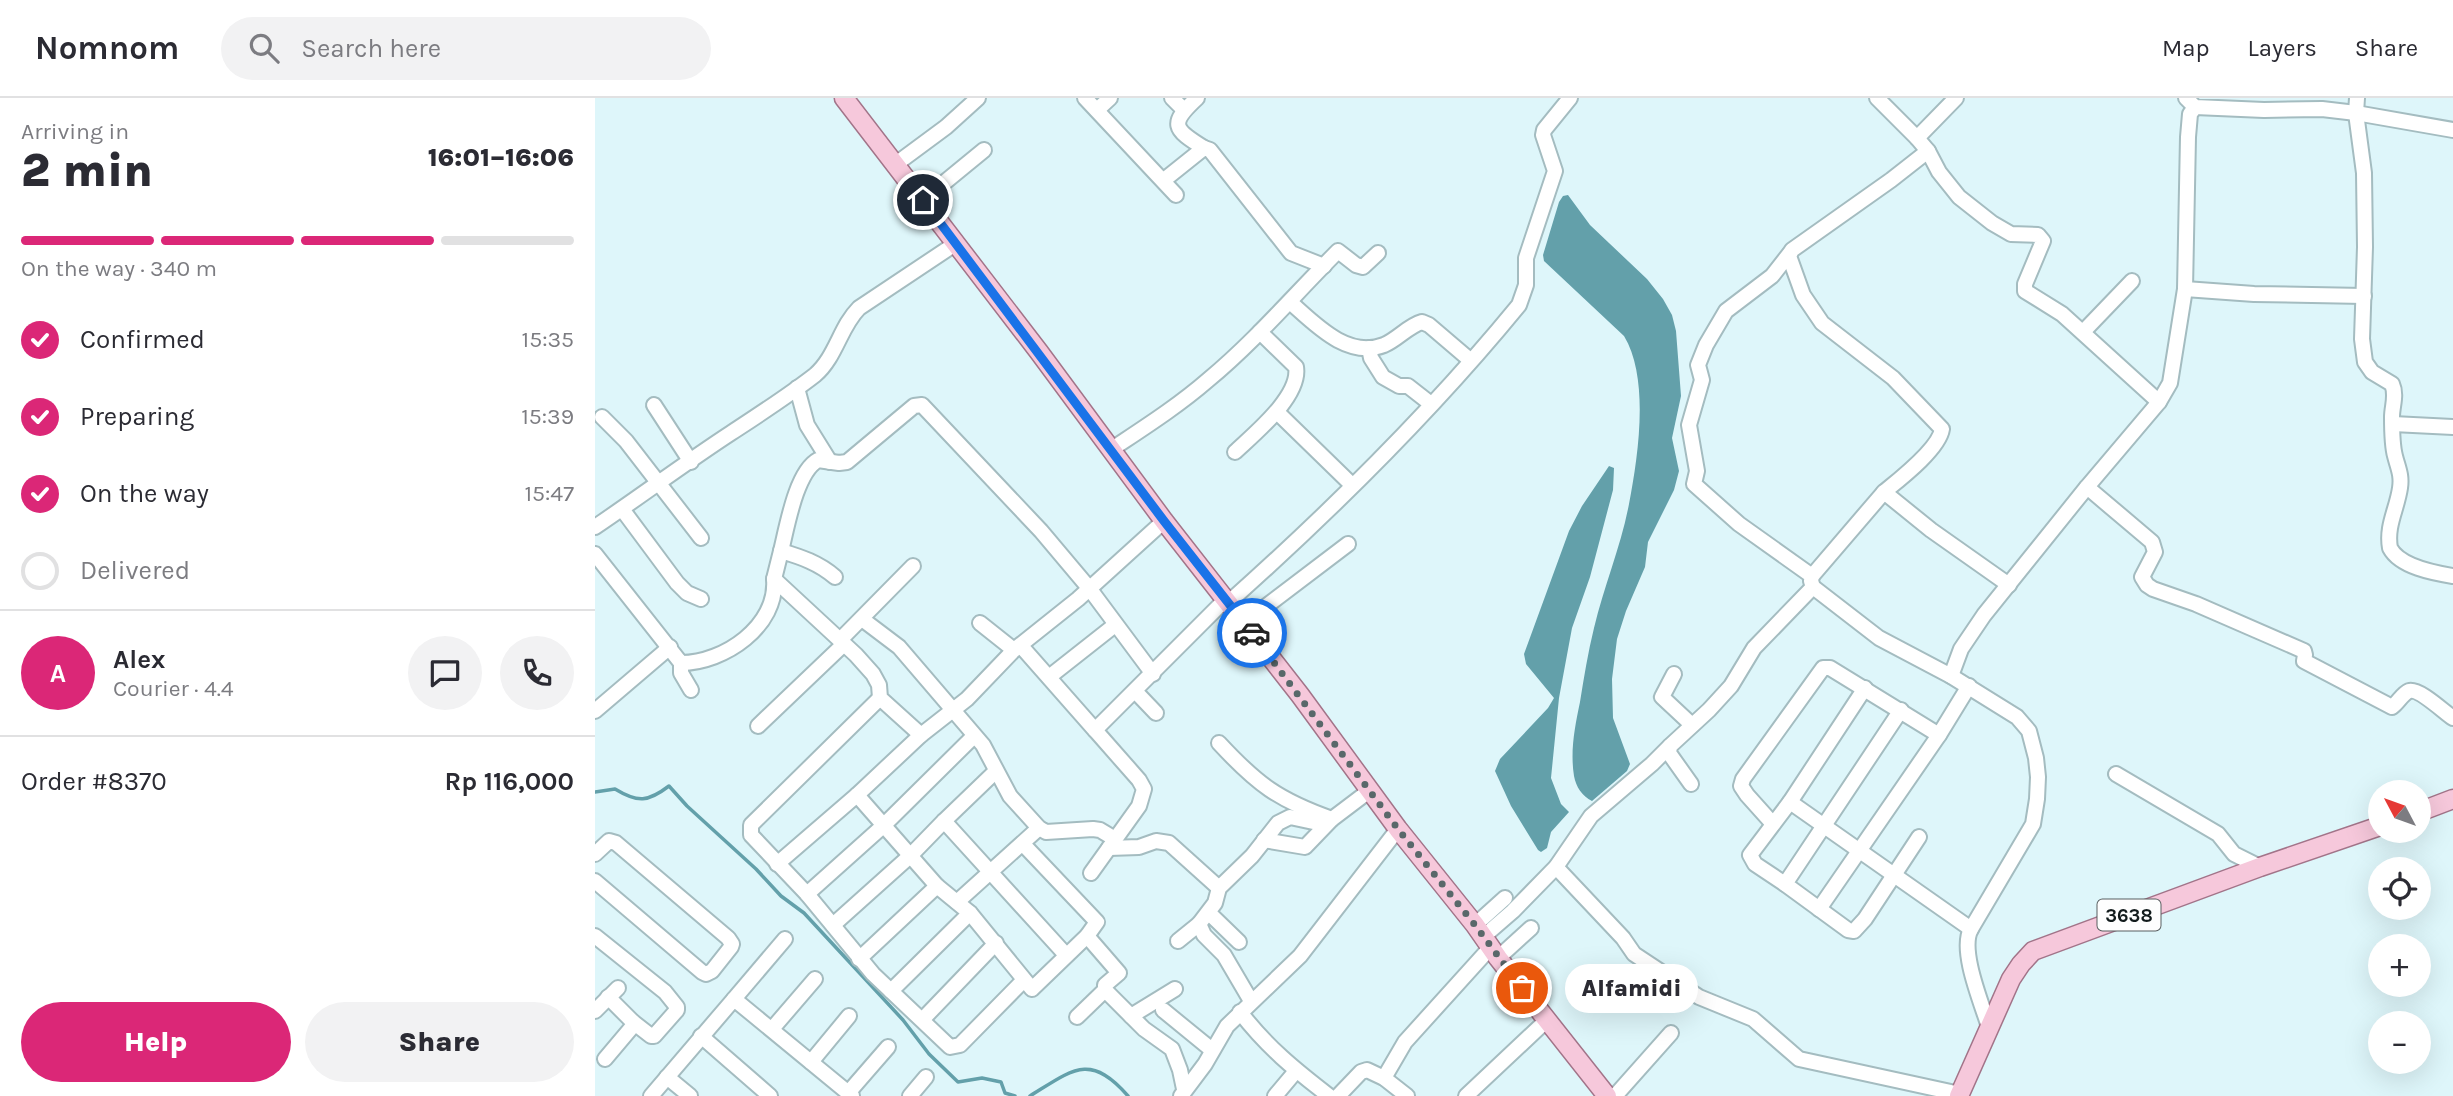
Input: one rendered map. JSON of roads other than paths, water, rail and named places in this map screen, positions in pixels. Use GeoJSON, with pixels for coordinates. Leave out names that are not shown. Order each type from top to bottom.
{"type":"FeatureCollection","features":[{"type":"Feature","properties":{"kind":"main road"},"geometry":{"type":"LineString","coordinates":[[844,98],[1398,829],[1607,1096]]}},
{"type":"Feature","properties":{"kind":"main road"},"geometry":{"type":"LineString","coordinates":[[2431,807],[2453,799]]}},
{"type":"Feature","properties":{"kind":"main road","name":"3638"},"geometry":{"type":"LineString","coordinates":[[1959,1095],[2011,979],[2033,951],[2368,830]]}},
{"type":"Feature","properties":{"kind":"street"},"geometry":{"type":"LineString","coordinates":[[896,164],[946,127],[978,98]]}},
{"type":"Feature","properties":{"kind":"street"},"geometry":{"type":"LineString","coordinates":[[1085,98],[1176,195]]}},
{"type":"Feature","properties":{"kind":"street"},"geometry":{"type":"LineString","coordinates":[[1097,110],[1110,98]]}},
{"type":"Feature","properties":{"kind":"street"},"geometry":{"type":"LineString","coordinates":[[1172,98],[1184,110]]}},
{"type":"Feature","properties":{"kind":"street"},"geometry":{"type":"LineString","coordinates":[[1197,98],[1177,119],[1180,131],[1210,150],[1291,253],[1324,266]]}},
{"type":"Feature","properties":{"kind":"street"},"geometry":{"type":"LineString","coordinates":[[1095,730],[1227,601],[1289,548],[1352,485],[1431,404],[1512,313],[1523,298],[1526,285],[1525,258],[1555,171],[1543,135],[1544,130],[1570,98]]}},
{"type":"Feature","properties":{"kind":"street"},"geometry":{"type":"LineString","coordinates":[[1877,98],[1928,150],[1939,172],[1959,197],[2011,234],[2041,237],[2043,242],[2025,291],[2062,314],[2159,402]]}},
{"type":"Feature","properties":{"kind":"street"},"geometry":{"type":"LineString","coordinates":[[1917,138],[1956,98]]}},
{"type":"Feature","properties":{"kind":"street"},"geometry":{"type":"LineString","coordinates":[[1951,676],[1961,649],[1984,615],[2159,402],[2170,383],[2185,289],[2190,102],[2264,110],[2323,104],[2357,106],[2453,130]]}},
{"type":"Feature","properties":{"kind":"street"},"geometry":{"type":"LineString","coordinates":[[2357,106],[2364,173],[2362,339],[2365,362],[2372,372],[2388,380],[2394,387],[2395,455],[2401,480],[2400,492],[2390,519],[2389,542],[2392,552],[2403,561],[2435,573],[2453,576]]}},
{"type":"Feature","properties":{"kind":"street"},"geometry":{"type":"LineString","coordinates":[[1164,180],[1204,148]]}},
{"type":"Feature","properties":{"kind":"street"},"geometry":{"type":"LineString","coordinates":[[923,200],[984,149]]}},
{"type":"Feature","properties":{"kind":"street"},"geometry":{"type":"LineString","coordinates":[[1928,150],[1790,253],[1772,276],[1726,311],[1697,365],[1702,380],[1689,425],[1697,471],[1694,484],[1879,638],[1951,676],[2026,725],[2036,758],[2038,777],[2033,824],[1971,929],[1967,945],[1989,1027]]}},
{"type":"Feature","properties":{"kind":"street"},"geometry":{"type":"LineString","coordinates":[[595,527],[766,412],[825,364],[848,321],[859,308],[955,244]]}},
{"type":"Feature","properties":{"kind":"street"},"geometry":{"type":"LineString","coordinates":[[1112,449],[1184,400],[1260,332],[1338,251],[1363,267],[1378,253]]}},
{"type":"Feature","properties":{"kind":"street"},"geometry":{"type":"LineString","coordinates":[[1384,1079],[1405,1042],[1513,911],[1556,867],[1591,816],[1652,764],[1731,686],[1754,648],[1813,581],[1884,492],[1912,468],[1941,436],[1941,427],[1893,378],[1822,323],[1803,295],[1790,253]]}},
{"type":"Feature","properties":{"kind":"street"},"geometry":{"type":"LineString","coordinates":[[2083,332],[2131,281]]}},
{"type":"Feature","properties":{"kind":"street"},"geometry":{"type":"LineString","coordinates":[[2185,289],[2253,294],[2364,296]]}},
{"type":"Feature","properties":{"kind":"street"},"geometry":{"type":"LineString","coordinates":[[1290,302],[1329,336],[1356,346],[1369,348],[1383,345],[1422,322],[1470,360]]}},
{"type":"Feature","properties":{"kind":"street"},"geometry":{"type":"LineString","coordinates":[[1235,452],[1276,412],[1291,390],[1297,372],[1296,367],[1260,332]]}},
{"type":"Feature","properties":{"kind":"street"},"geometry":{"type":"LineString","coordinates":[[1369,348],[1371,358],[1383,377],[1399,386],[1408,386],[1431,404]]}},
{"type":"Feature","properties":{"kind":"street"},"geometry":{"type":"LineString","coordinates":[[797,387],[807,425],[830,462]]}},
{"type":"Feature","properties":{"kind":"street"},"geometry":{"type":"LineString","coordinates":[[654,405],[691,461]]}},
{"type":"Feature","properties":{"kind":"street"},"geometry":{"type":"LineString","coordinates":[[681,663],[707,661],[732,649],[757,627],[770,606],[781,551],[805,472],[817,460],[847,462],[914,406],[922,405],[1041,531],[1089,588],[1153,674]]}},
{"type":"Feature","properties":{"kind":"street"},"geometry":{"type":"LineString","coordinates":[[1276,412],[1352,485]]}},
{"type":"Feature","properties":{"kind":"street"},"geometry":{"type":"LineString","coordinates":[[602,417],[626,441],[701,538]]}},
{"type":"Feature","properties":{"kind":"street"},"geometry":{"type":"LineString","coordinates":[[2393,424],[2453,427]]}},
{"type":"Feature","properties":{"kind":"street"},"geometry":{"type":"LineString","coordinates":[[2087,487],[2152,542],[2155,552],[2143,573],[2143,580],[2147,585],[2304,651],[2304,661],[2392,707],[2406,692],[2412,691],[2420,693],[2453,718]]}},
{"type":"Feature","properties":{"kind":"street"},"geometry":{"type":"LineString","coordinates":[[1884,492],[1931,530],[2009,585]]}},
{"type":"Feature","properties":{"kind":"street"},"geometry":{"type":"LineString","coordinates":[[622,509],[677,583],[687,593],[701,599]]}},
{"type":"Feature","properties":{"kind":"street"},"geometry":{"type":"LineString","coordinates":[[777,864],[921,735],[954,710],[1017,648],[1142,543],[1164,521]]}},
{"type":"Feature","properties":{"kind":"street"},"geometry":{"type":"LineString","coordinates":[[1244,623],[1348,544]]}},
{"type":"Feature","properties":{"kind":"street"},"geometry":{"type":"LineString","coordinates":[[781,551],[805,558],[835,577]]}},
{"type":"Feature","properties":{"kind":"street"},"geometry":{"type":"LineString","coordinates":[[595,554],[670,647],[681,663],[681,673],[691,690]]}},
{"type":"Feature","properties":{"kind":"street"},"geometry":{"type":"LineString","coordinates":[[758,726],[913,566]]}},
{"type":"Feature","properties":{"kind":"street"},"geometry":{"type":"LineString","coordinates":[[774,579],[873,674],[879,685],[880,698],[921,735]]}},
{"type":"Feature","properties":{"kind":"street"},"geometry":{"type":"LineString","coordinates":[[862,618],[899,647],[954,710],[987,751],[1010,796],[1039,828],[1046,832],[1100,830],[1112,843],[1139,848],[1156,841],[1169,843],[1219,888]]}},
{"type":"Feature","properties":{"kind":"street"},"geometry":{"type":"LineString","coordinates":[[980,623],[1017,648],[1049,677],[1144,789],[1139,806],[1091,873]]}},
{"type":"Feature","properties":{"kind":"street"},"geometry":{"type":"LineString","coordinates":[[1049,677],[1115,625]]}},
{"type":"Feature","properties":{"kind":"street"},"geometry":{"type":"LineString","coordinates":[[595,712],[670,647]]}},
{"type":"Feature","properties":{"kind":"street"},"geometry":{"type":"LineString","coordinates":[[1773,824],[1741,786],[1743,779],[1821,670],[1830,668],[1939,734]]}},
{"type":"Feature","properties":{"kind":"street"},"geometry":{"type":"LineString","coordinates":[[1674,674],[1662,697],[1692,725]]}},
{"type":"Feature","properties":{"kind":"street"},"geometry":{"type":"LineString","coordinates":[[1819,909],[1969,687]]}},
{"type":"Feature","properties":{"kind":"street"},"geometry":{"type":"LineString","coordinates":[[1865,688],[1790,802],[1752,851],[1751,860],[1848,930],[1854,930],[1919,837]]}},
{"type":"Feature","properties":{"kind":"street"},"geometry":{"type":"LineString","coordinates":[[1135,691],[1156,713]]}},
{"type":"Feature","properties":{"kind":"street"},"geometry":{"type":"LineString","coordinates":[[880,698],[751,825],[751,835],[807,894],[859,959],[947,1045],[956,1046],[1024,981]]}},
{"type":"Feature","properties":{"kind":"street"},"geometry":{"type":"LineString","coordinates":[[1785,884],[1901,710]]}},
{"type":"Feature","properties":{"kind":"street"},"geometry":{"type":"LineString","coordinates":[[807,894],[883,826],[974,736]]}},
{"type":"Feature","properties":{"kind":"street"},"geometry":{"type":"LineString","coordinates":[[1219,743],[1266,788],[1287,802],[1329,822]]}},
{"type":"Feature","properties":{"kind":"street"},"geometry":{"type":"LineString","coordinates":[[1670,746],[1669,753],[1691,784]]}},
{"type":"Feature","properties":{"kind":"street"},"geometry":{"type":"LineString","coordinates":[[833,925],[910,856],[996,771]]}},
{"type":"Feature","properties":{"kind":"street"},"geometry":{"type":"LineString","coordinates":[[2116,774],[2212,830],[2225,840],[2234,854],[2260,867]]}},
{"type":"Feature","properties":{"kind":"street"},"geometry":{"type":"LineString","coordinates":[[1264,840],[1305,847],[1329,822],[1369,791]]}},
{"type":"Feature","properties":{"kind":"street"},"geometry":{"type":"LineString","coordinates":[[857,794],[937,886],[970,913],[1030,989],[1035,988],[1096,926],[1095,919],[1023,844]]}},
{"type":"Feature","properties":{"kind":"street"},"geometry":{"type":"LineString","coordinates":[[1790,802],[1971,929]]}},
{"type":"Feature","properties":{"kind":"street"},"geometry":{"type":"LineString","coordinates":[[1178,941],[1199,925],[1215,904],[1219,888],[1252,856],[1278,823],[1290,817],[1329,822]]}},
{"type":"Feature","properties":{"kind":"street"},"geometry":{"type":"LineString","coordinates":[[944,821],[1066,955]]}},
{"type":"Feature","properties":{"kind":"street"},"geometry":{"type":"LineString","coordinates":[[957,902],[1039,828]]}},
{"type":"Feature","properties":{"kind":"street"},"geometry":{"type":"LineString","coordinates":[[1182,1093],[1205,1063],[1227,1026],[1300,956],[1320,933],[1339,903],[1398,829]]}},
{"type":"Feature","properties":{"kind":"street"},"geometry":{"type":"LineString","coordinates":[[595,854],[609,841],[615,843],[728,938],[731,947],[712,971],[706,974],[595,881]]}},
{"type":"Feature","properties":{"kind":"street"},"geometry":{"type":"LineString","coordinates":[[1556,867],[1623,938],[1634,954],[1699,997],[1753,1019],[1799,1059],[1959,1095]]}},
{"type":"Feature","properties":{"kind":"street"},"geometry":{"type":"LineString","coordinates":[[859,959],[937,886]]}},
{"type":"Feature","properties":{"kind":"street"},"geometry":{"type":"LineString","coordinates":[[1487,942],[1505,898]]}},
{"type":"Feature","properties":{"kind":"street"},"geometry":{"type":"LineString","coordinates":[[891,991],[970,913]]}},
{"type":"Feature","properties":{"kind":"street"},"geometry":{"type":"LineString","coordinates":[[1209,913],[1239,942]]}},
{"type":"Feature","properties":{"kind":"street"},"geometry":{"type":"LineString","coordinates":[[1199,925],[1224,955],[1259,1036],[1296,1071],[1329,1096]]}},
{"type":"Feature","properties":{"kind":"street"},"geometry":{"type":"LineString","coordinates":[[1487,942],[1531,928]]}},
{"type":"Feature","properties":{"kind":"street"},"geometry":{"type":"LineString","coordinates":[[595,936],[665,992],[677,1007],[655,1036],[633,1022],[613,992],[595,1011]]}},
{"type":"Feature","properties":{"kind":"street"},"geometry":{"type":"LineString","coordinates":[[1077,1017],[1119,973],[1087,936]]}},
{"type":"Feature","properties":{"kind":"street"},"geometry":{"type":"LineString","coordinates":[[651,1096],[785,939]]}},
{"type":"Feature","properties":{"kind":"street"},"geometry":{"type":"LineString","coordinates":[[923,1019],[996,943]]}},
{"type":"Feature","properties":{"kind":"street"},"geometry":{"type":"LineString","coordinates":[[772,1029],[815,979]]}},
{"type":"Feature","properties":{"kind":"street"},"geometry":{"type":"LineString","coordinates":[[1131,1016],[1175,989]]}},
{"type":"Feature","properties":{"kind":"street"},"geometry":{"type":"LineString","coordinates":[[1105,990],[1131,1016],[1172,1049],[1180,1070],[1182,1093]]}},
{"type":"Feature","properties":{"kind":"street"},"geometry":{"type":"LineString","coordinates":[[734,999],[850,1095],[888,1047]]}},
{"type":"Feature","properties":{"kind":"street"},"geometry":{"type":"LineString","coordinates":[[1163,1010],[1212,1050]]}},
{"type":"Feature","properties":{"kind":"street"},"geometry":{"type":"LineString","coordinates":[[811,1062],[849,1016]]}},
{"type":"Feature","properties":{"kind":"street"},"geometry":{"type":"LineString","coordinates":[[1466,1096],[1547,1020]]}},
{"type":"Feature","properties":{"kind":"street"},"geometry":{"type":"LineString","coordinates":[[605,1059],[633,1022]]}},
{"type":"Feature","properties":{"kind":"street"},"geometry":{"type":"LineString","coordinates":[[1615,1096],[1671,1032]]}},
{"type":"Feature","properties":{"kind":"street"},"geometry":{"type":"LineString","coordinates":[[701,1036],[770,1096]]}},
{"type":"Feature","properties":{"kind":"street"},"geometry":{"type":"LineString","coordinates":[[1338,1096],[1367,1070],[1407,1096]]}},
{"type":"Feature","properties":{"kind":"street"},"geometry":{"type":"LineString","coordinates":[[1275,1096],[1296,1071]]}},
{"type":"Feature","properties":{"kind":"street"},"geometry":{"type":"LineString","coordinates":[[667,1077],[689,1096]]}},
{"type":"Feature","properties":{"kind":"street"},"geometry":{"type":"LineString","coordinates":[[910,1096],[926,1077]]}},
{"type":"Feature","properties":{"kind":"water"},"geometry":{"type":"Polygon","coordinates":[[[1568,195],[1590,225],[1647,279],[1672,315],[1676,331],[1681,396],[1672,438],[1679,471],[1674,490],[1648,542],[1645,567],[1617,639],[1612,679],[1613,718],[1630,764],[1627,771],[1592,801],[1582,794],[1575,780],[1574,739],[1592,637],[1629,504],[1640,419],[1637,374],[1624,336],[1544,261],[1543,255],[1559,202],[1563,196],[1568,195]]]}},
{"type":"Feature","properties":{"kind":"water"},"geometry":{"type":"Polygon","coordinates":[[[1609,466],[1614,468],[1613,490],[1590,577],[1572,628],[1559,698],[1551,778],[1561,804],[1569,812],[1551,832],[1547,848],[1541,852],[1511,806],[1495,771],[1500,759],[1548,708],[1554,698],[1526,664],[1524,654],[1569,531],[1609,466]]]}},
{"type":"Feature","properties":{"kind":"waterway"},"geometry":{"type":"LineString","coordinates":[[595,792],[615,789],[630,797],[643,799],[669,786],[781,896],[804,913],[903,1020],[929,1054],[958,1082],[982,1078],[1001,1082],[1005,1093],[1015,1096]]}},
{"type":"Feature","properties":{"kind":"waterway"},"geometry":{"type":"LineString","coordinates":[[1030,1096],[1069,1073],[1080,1070],[1103,1074],[1128,1096]]}},
{"type":"Feature","properties":{"kind":"place","name":"Alfamidi"},"geometry":{"type":"Point","coordinates":[1522,988]}}]}
